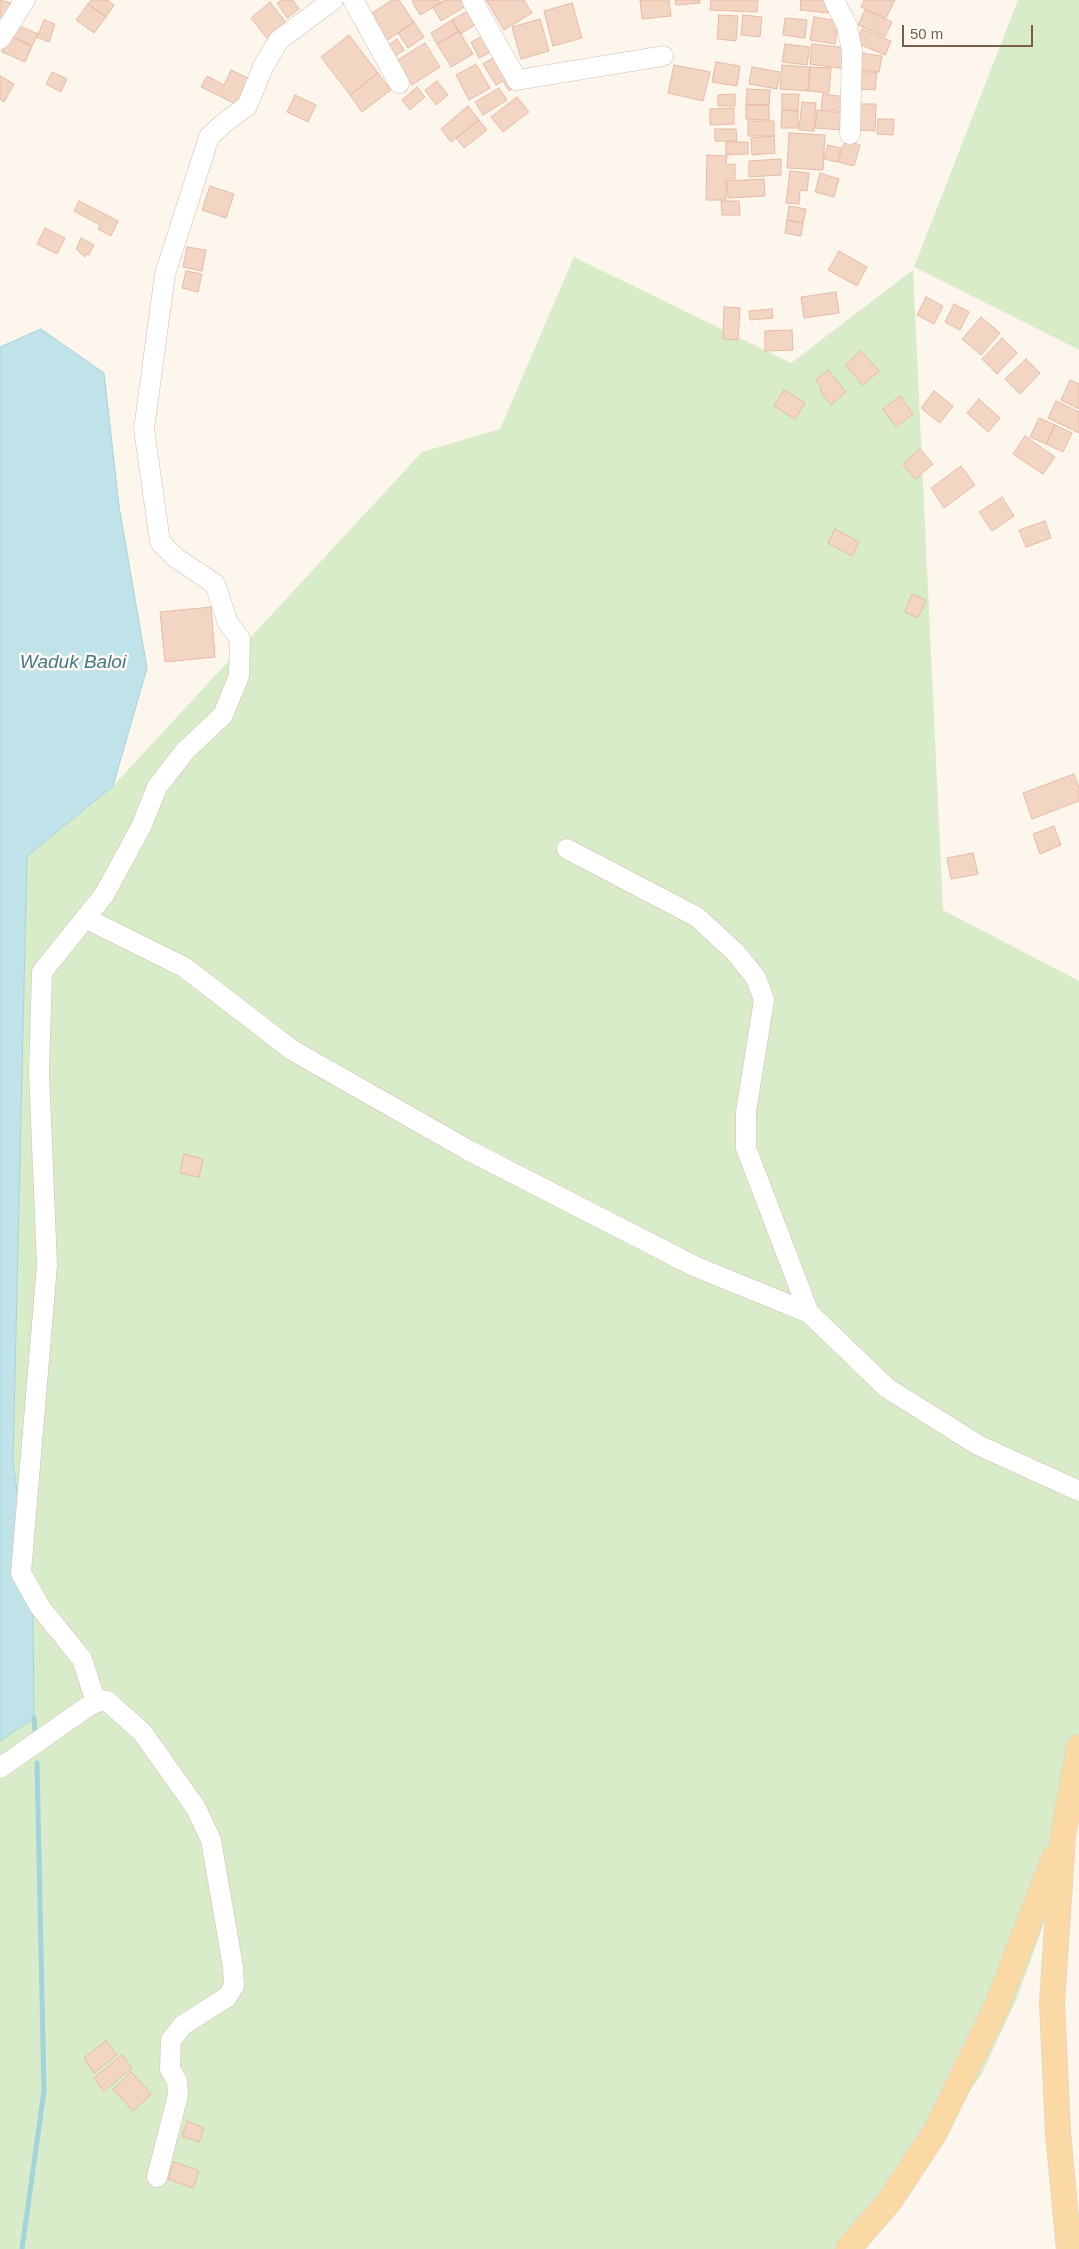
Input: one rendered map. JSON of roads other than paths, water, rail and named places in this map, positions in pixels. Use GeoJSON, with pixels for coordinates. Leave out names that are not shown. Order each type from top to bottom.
{"type":"FeatureCollection","features":[{"type":"Feature","properties":{"kind":"main road"},"geometry":{"type":"LineString","coordinates":[[1069,2249],[1058,2133],[1052,2003],[1054,1948],[1063,1836],[1079,1747]]}},
{"type":"Feature","properties":{"kind":"main road"},"geometry":{"type":"LineString","coordinates":[[848,2249],[889,2202],[934,2134],[996,2008],[1063,1836]]}},
{"type":"Feature","properties":{"kind":"street"},"geometry":{"type":"LineString","coordinates":[[0,39],[25,0]]}},
{"type":"Feature","properties":{"kind":"street"},"geometry":{"type":"LineString","coordinates":[[96,1702],[82,1659],[40,1607],[21,1573],[47,1265],[39,1072],[42,972],[104,895],[141,828],[157,786],[185,751],[223,715],[239,676],[240,639],[228,623],[215,584],[165,548],[160,542],[157,530],[144,429],[165,274],[209,138],[224,123],[247,106],[264,65],[279,40],[333,0]]}},
{"type":"Feature","properties":{"kind":"street"},"geometry":{"type":"LineString","coordinates":[[353,0],[399,83]]}},
{"type":"Feature","properties":{"kind":"street"},"geometry":{"type":"LineString","coordinates":[[472,0],[517,80],[663,56]]}},
{"type":"Feature","properties":{"kind":"street"},"geometry":{"type":"LineString","coordinates":[[834,0],[847,26],[852,51],[850,134]]}},
{"type":"Feature","properties":{"kind":"street"},"geometry":{"type":"LineString","coordinates":[[567,849],[697,918],[736,953],[756,978],[764,1000],[746,1112],[746,1148],[809,1313]]}},
{"type":"Feature","properties":{"kind":"street"},"geometry":{"type":"LineString","coordinates":[[85,918],[184,967],[292,1050],[468,1150],[694,1266],[809,1313],[887,1388],[978,1445],[1079,1491]]}},
{"type":"Feature","properties":{"kind":"street"},"geometry":{"type":"LineString","coordinates":[[0,1768],[96,1702],[107,1701],[142,1732],[205,1824],[211,1840],[234,1967],[234,1986],[226,1997],[213,2008],[183,2025],[171,2040],[170,2068],[177,2081],[178,2095],[157,2177]]}},
{"type":"Feature","properties":{"kind":"water","name":"Waduk Baloi"},"geometry":{"type":"Polygon","coordinates":[[[41,329],[104,373],[119,506],[147,668],[113,786],[27,856],[13,1462],[33,1607],[34,1718],[0,1741],[0,347],[41,329]]]}},
{"type":"Feature","properties":{"kind":"waterway"},"geometry":{"type":"LineString","coordinates":[[34,1718],[35,1732]]}},
{"type":"Feature","properties":{"kind":"waterway"},"geometry":{"type":"LineString","coordinates":[[22,2249],[44,2091],[37,1763]]}}]}
